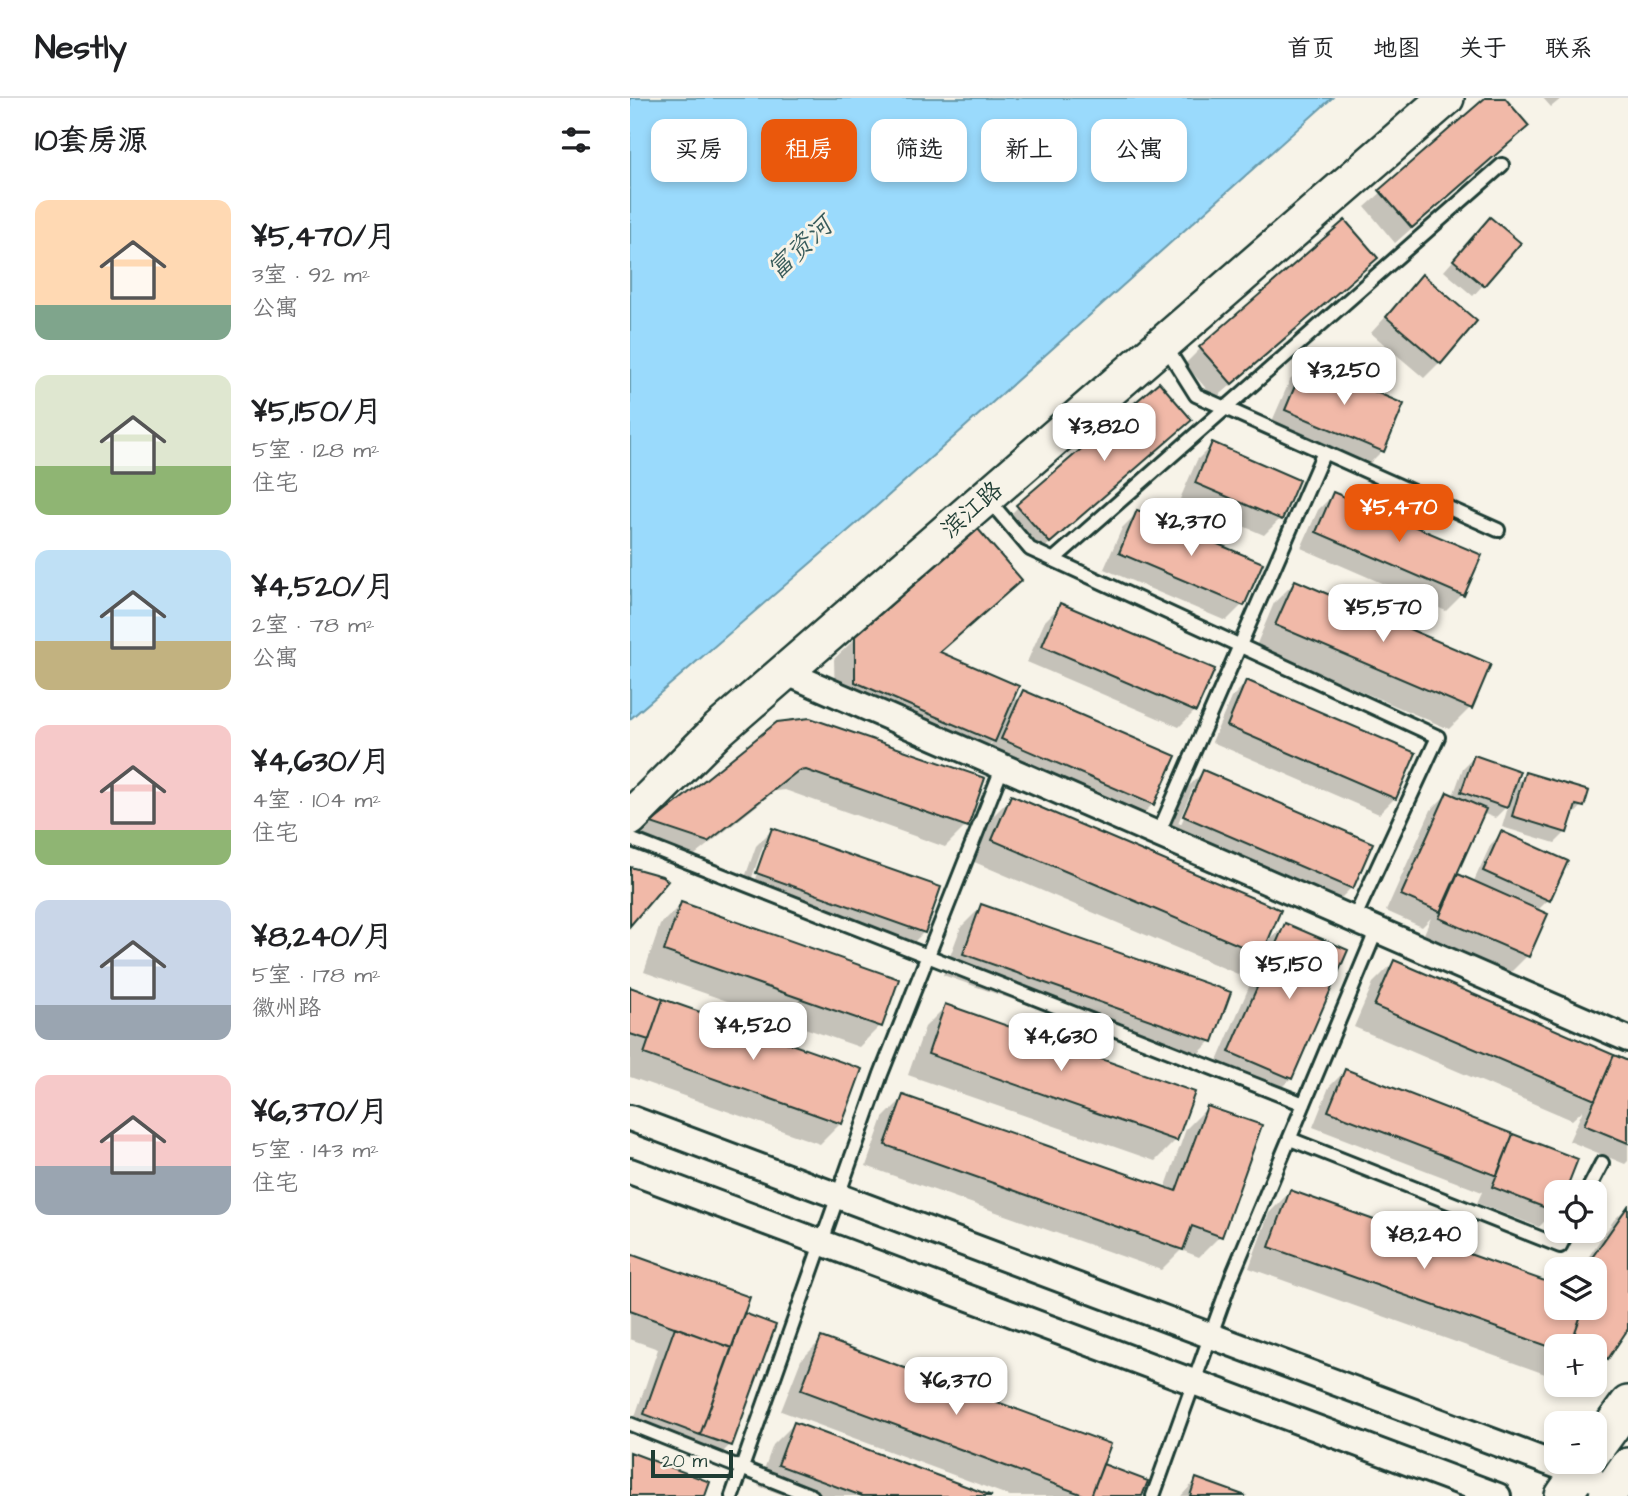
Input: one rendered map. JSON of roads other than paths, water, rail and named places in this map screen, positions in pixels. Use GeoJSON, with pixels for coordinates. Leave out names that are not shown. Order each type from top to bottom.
{"type":"FeatureCollection","features":[{"type":"Feature","properties":{"kind":"street","name":"滨江路"},"geometry":{"type":"LineString","coordinates":[[630,818],[718,730],[1446,98]]}},
{"type":"Feature","properties":{"kind":"street"},"geometry":{"type":"LineString","coordinates":[[785,672],[1628,1039]]}},
{"type":"Feature","properties":{"kind":"street"},"geometry":{"type":"LineString","coordinates":[[630,1118],[1210,1336],[1544,1457]]}},
{"type":"Feature","properties":{"kind":"street"},"geometry":{"type":"LineString","coordinates":[[630,1171],[1498,1496]]}},
{"type":"Feature","properties":{"kind":"street"},"geometry":{"type":"LineString","coordinates":[[1607,1433],[1628,1404]]}},
{"type":"Feature","properties":{"kind":"street"},"geometry":{"type":"LineString","coordinates":[[1591,1474],[1616,1483]]}},
{"type":"Feature","properties":{"kind":"lane"},"geometry":{"type":"LineString","coordinates":[[1052,560],[1502,165]]}},
{"type":"Feature","properties":{"kind":"lane"},"geometry":{"type":"LineString","coordinates":[[1164,344],[1196,395],[1498,530]]}},
{"type":"Feature","properties":{"kind":"lane"},"geometry":{"type":"LineString","coordinates":[[1158,834],[1324,452]]}},
{"type":"Feature","properties":{"kind":"lane"},"geometry":{"type":"LineString","coordinates":[[987,498],[1030,549],[1438,737],[1354,919]]}},
{"type":"Feature","properties":{"kind":"lane"},"geometry":{"type":"LineString","coordinates":[[732,1496],[881,1074],[1003,766]]}},
{"type":"Feature","properties":{"kind":"lane"},"geometry":{"type":"LineString","coordinates":[[630,839],[1304,1104]]}},
{"type":"Feature","properties":{"kind":"lane"},"geometry":{"type":"LineString","coordinates":[[1153,1496],[1232,1276],[1377,929]]}},
{"type":"Feature","properties":{"kind":"lane"},"geometry":{"type":"LineString","coordinates":[[1290,1139],[1544,1240]]}},
{"type":"Feature","properties":{"kind":"lane"},"geometry":{"type":"LineString","coordinates":[[1593,1180],[1602,1163]]}},
{"type":"Feature","properties":{"kind":"lane"},"geometry":{"type":"LineString","coordinates":[[630,1423],[812,1496]]}},
{"type":"Feature","properties":{"kind":"water","name":"富资河"},"geometry":{"type":"Polygon","coordinates":[[[630,98],[1332,98],[878,505],[630,719],[630,98]]]}}]}
